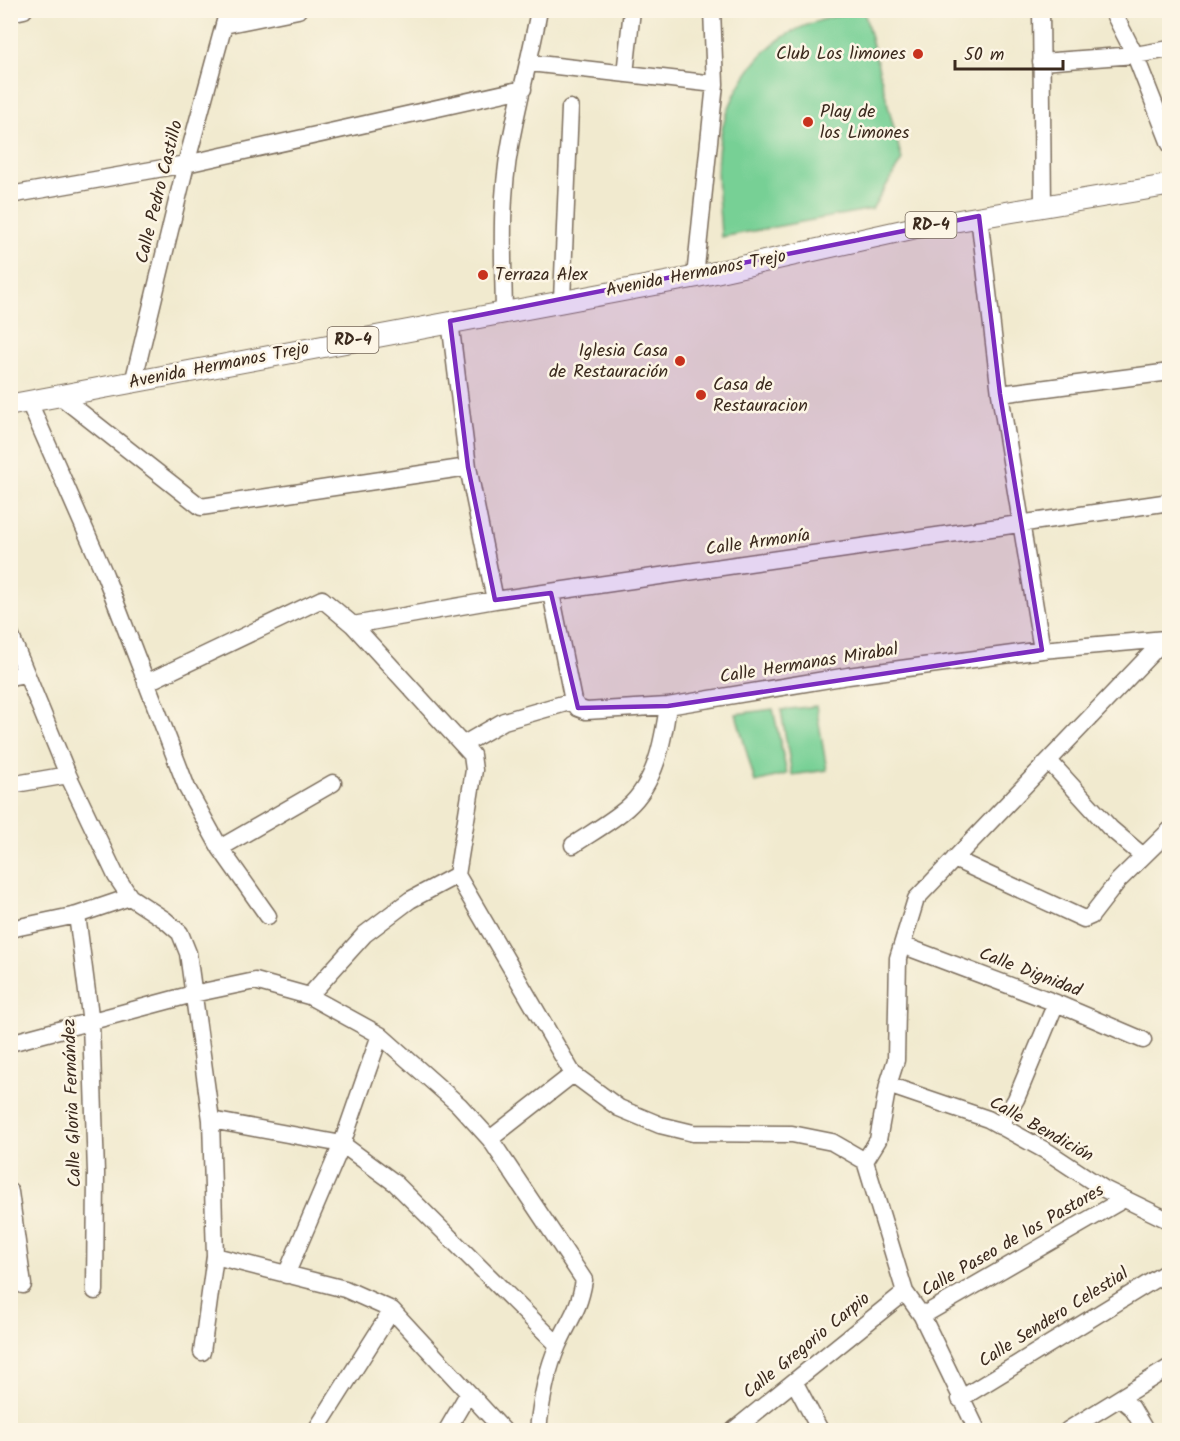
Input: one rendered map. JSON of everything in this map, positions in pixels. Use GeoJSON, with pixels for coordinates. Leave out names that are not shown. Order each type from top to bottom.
{"type":"FeatureCollection","features":[{"type":"Feature","properties":{"kind":"main road","name":"Avenida Hermanos Trejo"},"geometry":{"type":"LineString","coordinates":[[20,403],[695,277],[914,228],[1170,185]]}},
{"type":"Feature","properties":{"kind":"street"},"geometry":{"type":"LineString","coordinates":[[10,13],[24,10]]}},
{"type":"Feature","properties":{"kind":"street"},"geometry":{"type":"LineString","coordinates":[[226,18],[298,10]]}},
{"type":"Feature","properties":{"kind":"street"},"geometry":{"type":"LineString","coordinates":[[504,311],[502,206],[510,147],[530,63],[539,10]]}},
{"type":"Feature","properties":{"kind":"street"},"geometry":{"type":"LineString","coordinates":[[626,74],[632,10]]}},
{"type":"Feature","properties":{"kind":"street"},"geometry":{"type":"LineString","coordinates":[[695,277],[715,84],[712,10]]}},
{"type":"Feature","properties":{"kind":"street"},"geometry":{"type":"LineString","coordinates":[[1041,10],[1043,206]]}},
{"type":"Feature","properties":{"kind":"street"},"geometry":{"type":"LineString","coordinates":[[1112,10],[1135,55],[1170,144]]}},
{"type":"Feature","properties":{"kind":"street","name":"Calle Pedro Castillo"},"geometry":{"type":"LineString","coordinates":[[133,383],[186,164],[226,18]]}},
{"type":"Feature","properties":{"kind":"street"},"geometry":{"type":"LineString","coordinates":[[1041,62],[1135,55],[1170,49]]}},
{"type":"Feature","properties":{"kind":"street"},"geometry":{"type":"LineString","coordinates":[[530,63],[715,84]]}},
{"type":"Feature","properties":{"kind":"street"},"geometry":{"type":"LineString","coordinates":[[10,195],[186,164],[523,88]]}},
{"type":"Feature","properties":{"kind":"street"},"geometry":{"type":"LineString","coordinates":[[562,300],[570,108]]}},
{"type":"Feature","properties":{"kind":"street"},"geometry":{"type":"LineString","coordinates":[[979,216],[1000,394],[1042,650]]}},
{"type":"Feature","properties":{"kind":"street"},"geometry":{"type":"LineString","coordinates":[[450,321],[468,467],[495,600]]}},
{"type":"Feature","properties":{"kind":"street"},"geometry":{"type":"LineString","coordinates":[[1000,394],[1170,372]]}},
{"type":"Feature","properties":{"kind":"street"},"geometry":{"type":"LineString","coordinates":[[60,396],[201,507],[468,467]]}},
{"type":"Feature","properties":{"kind":"street"},"geometry":{"type":"LineString","coordinates":[[20,403],[105,575],[188,788],[220,848],[268,915]]}},
{"type":"Feature","properties":{"kind":"street","name":"Calle Armonía"},"geometry":{"type":"LineString","coordinates":[[353,625],[495,600],[1170,502]]}},
{"type":"Feature","properties":{"kind":"street"},"geometry":{"type":"LineString","coordinates":[[464,744],[504,721],[573,701],[551,592]]}},
{"type":"Feature","properties":{"kind":"street"},"geometry":{"type":"LineString","coordinates":[[146,683],[322,599],[353,625],[472,755],[474,770],[457,875],[573,1074],[619,1108],[660,1125],[693,1133],[792,1134],[832,1142],[865,1161],[905,1292],[922,1316],[977,1431]]}},
{"type":"Feature","properties":{"kind":"street"},"geometry":{"type":"LineString","coordinates":[[10,634],[18,676],[116,876],[130,897],[180,933],[188,953],[211,1120],[215,1256],[202,1352]]}},
{"type":"Feature","properties":{"kind":"street"},"geometry":{"type":"LineString","coordinates":[[865,1161],[878,1140],[888,1085],[896,1060],[898,958],[916,899],[1166,643]]}},
{"type":"Feature","properties":{"kind":"street","name":"Calle Hermanas Mirabal"},"geometry":{"type":"LineString","coordinates":[[573,701],[578,708],[586,711],[668,706],[848,676],[1042,650],[1166,643]]}},
{"type":"Feature","properties":{"kind":"street"},"geometry":{"type":"LineString","coordinates":[[573,844],[628,807],[638,794],[658,758],[668,706]]}},
{"type":"Feature","properties":{"kind":"street"},"geometry":{"type":"LineString","coordinates":[[1049,761],[1110,828],[1143,856]]}},
{"type":"Feature","properties":{"kind":"street"},"geometry":{"type":"LineString","coordinates":[[10,785],[68,775]]}},
{"type":"Feature","properties":{"kind":"street"},"geometry":{"type":"LineString","coordinates":[[220,848],[333,783]]}},
{"type":"Feature","properties":{"kind":"street"},"geometry":{"type":"LineString","coordinates":[[954,860],[1084,919],[1091,916],[1118,881],[1170,830]]}},
{"type":"Feature","properties":{"kind":"street"},"geometry":{"type":"LineString","coordinates":[[309,996],[365,934],[410,900],[457,875]]}},
{"type":"Feature","properties":{"kind":"street"},"geometry":{"type":"LineString","coordinates":[[10,929],[77,915],[130,897]]}},
{"type":"Feature","properties":{"kind":"street","name":"Calle Gloria Fernández"},"geometry":{"type":"LineString","coordinates":[[77,915],[91,1023],[96,1173],[94,1291]]}},
{"type":"Feature","properties":{"kind":"street","name":"Calle Dignidad"},"geometry":{"type":"LineString","coordinates":[[902,945],[1056,1003],[1143,1040]]}},
{"type":"Feature","properties":{"kind":"street"},"geometry":{"type":"LineString","coordinates":[[10,1043],[194,994],[255,981],[309,996],[380,1035],[459,1105],[490,1139],[584,1280],[578,1309],[558,1345],[543,1389],[538,1431]]}},
{"type":"Feature","properties":{"kind":"street"},"geometry":{"type":"LineString","coordinates":[[1000,1126],[1016,1099],[1056,1003]]}},
{"type":"Feature","properties":{"kind":"street"},"geometry":{"type":"LineString","coordinates":[[286,1275],[342,1144],[380,1035]]}},
{"type":"Feature","properties":{"kind":"street"},"geometry":{"type":"LineString","coordinates":[[490,1139],[573,1074]]}},
{"type":"Feature","properties":{"kind":"street","name":"Calle Bendición"},"geometry":{"type":"LineString","coordinates":[[888,1085],[988,1119],[1124,1199],[1170,1221]]}},
{"type":"Feature","properties":{"kind":"street"},"geometry":{"type":"LineString","coordinates":[[211,1120],[342,1144],[395,1183],[558,1345]]}},
{"type":"Feature","properties":{"kind":"street"},"geometry":{"type":"LineString","coordinates":[[10,1192],[23,1285]]}},
{"type":"Feature","properties":{"kind":"street","name":"Calle Paseo de los Pastores"},"geometry":{"type":"LineString","coordinates":[[922,1316],[1124,1199]]}},
{"type":"Feature","properties":{"kind":"street"},"geometry":{"type":"LineString","coordinates":[[215,1256],[345,1289],[392,1310],[503,1431]]}},
{"type":"Feature","properties":{"kind":"street","name":"Calle Sendero Celestial"},"geometry":{"type":"LineString","coordinates":[[960,1399],[1170,1270]]}},
{"type":"Feature","properties":{"kind":"street","name":"Calle Gregorio Carpio"},"geometry":{"type":"LineString","coordinates":[[734,1431],[905,1292]]}},
{"type":"Feature","properties":{"kind":"street"},"geometry":{"type":"LineString","coordinates":[[316,1431],[392,1310]]}},
{"type":"Feature","properties":{"kind":"street"},"geometry":{"type":"LineString","coordinates":[[1068,1431],[1170,1367]]}},
{"type":"Feature","properties":{"kind":"street"},"geometry":{"type":"LineString","coordinates":[[795,1383],[820,1431]]}},
{"type":"Feature","properties":{"kind":"street"},"geometry":{"type":"LineString","coordinates":[[447,1431],[468,1394]]}},
{"type":"Feature","properties":{"kind":"street"},"geometry":{"type":"LineString","coordinates":[[1120,1398],[1132,1408],[1145,1431]]}},
{"type":"Feature","properties":{"kind":"highlighted area"},"geometry":{"type":"Polygon","coordinates":[[[979,216],[1000,394],[1042,650],[668,706],[578,708],[551,593],[495,600],[468,467],[450,321],[979,216]]]}},
{"type":"Feature","properties":{"kind":"green space","name":"Play de los Limones"},"geometry":{"type":"Polygon","coordinates":[[[856,11],[864,11],[902,160],[872,209],[721,237],[717,185],[718,154],[724,121],[738,88],[758,59],[783,37],[809,24],[856,11]]]}},
{"type":"Feature","properties":{"kind":"green space"},"geometry":{"type":"Polygon","coordinates":[[[816,706],[827,770],[792,775],[781,710],[816,706]]]}},
{"type":"Feature","properties":{"kind":"green space"},"geometry":{"type":"Polygon","coordinates":[[[773,709],[787,774],[755,782],[736,714],[773,709]]]}},
{"type":"Feature","properties":{"kind":"place","name":"Club Los limones"},"geometry":{"type":"Point","coordinates":[918,54]}},
{"type":"Feature","properties":{"kind":"place","name":"Play de los Limones"},"geometry":{"type":"Point","coordinates":[808,122]}},
{"type":"Feature","properties":{"kind":"place","name":"Terraza Alex"},"geometry":{"type":"Point","coordinates":[483,275]}},
{"type":"Feature","properties":{"kind":"place","name":"Iglesia Casa de Restauración"},"geometry":{"type":"Point","coordinates":[680,361]}},
{"type":"Feature","properties":{"kind":"place","name":"Casa de Restauracion"},"geometry":{"type":"Point","coordinates":[701,395]}}]}
